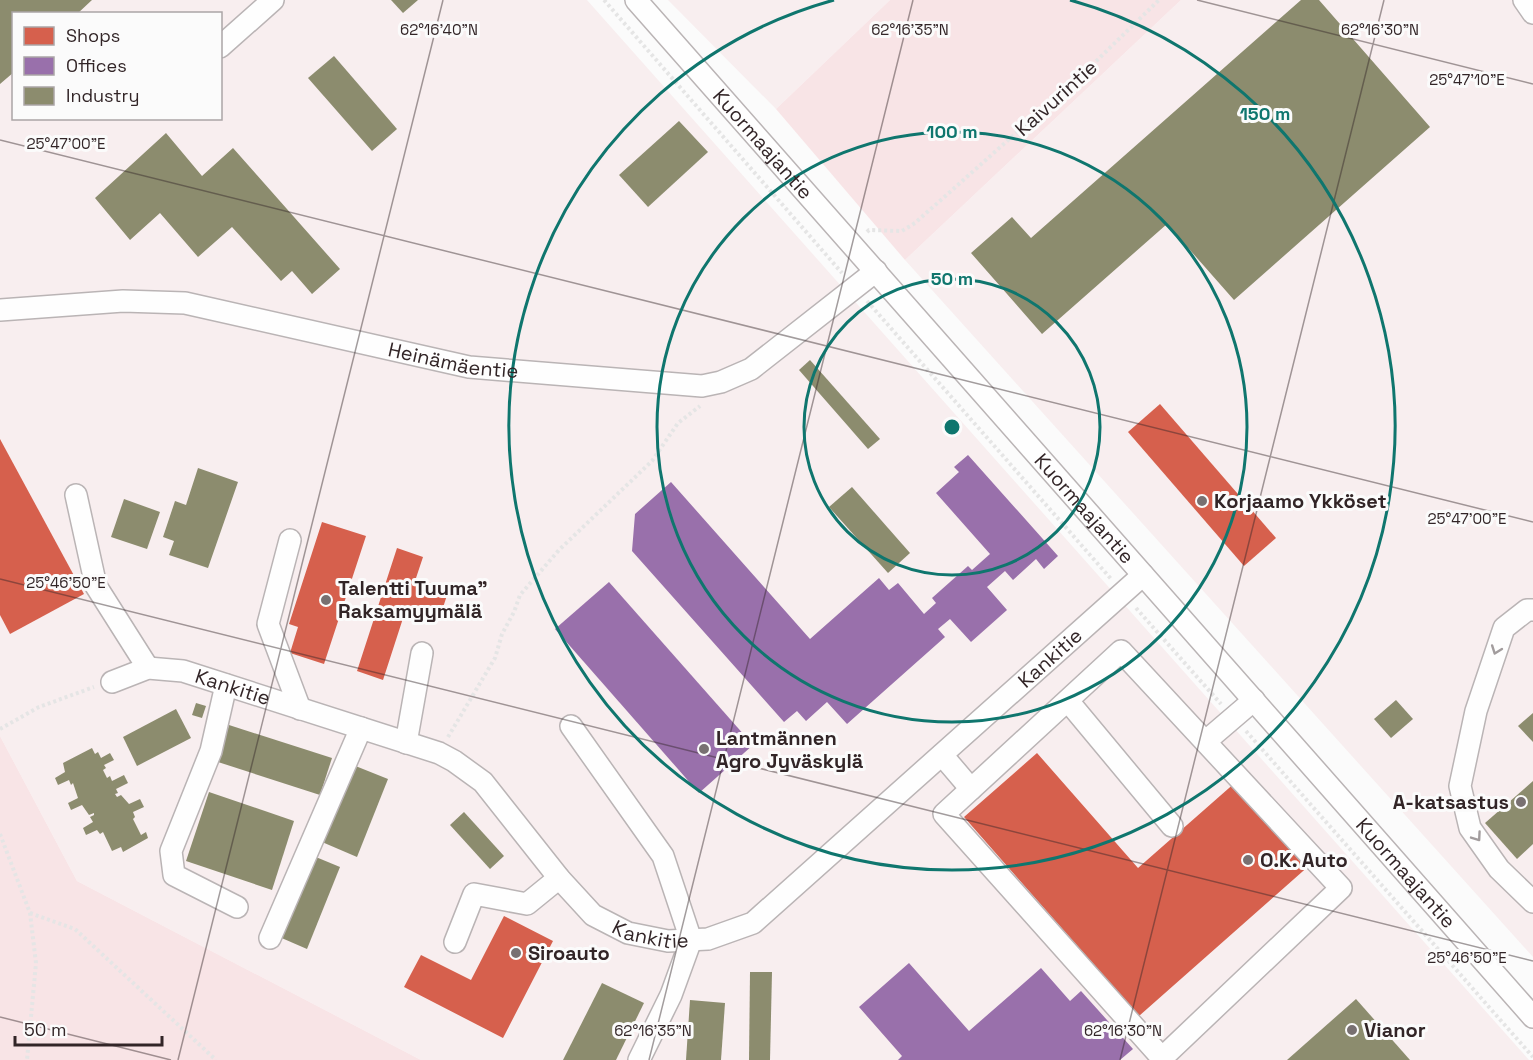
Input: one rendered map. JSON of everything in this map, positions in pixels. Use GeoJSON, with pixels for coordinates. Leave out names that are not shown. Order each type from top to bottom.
{"type":"FeatureCollection","features":[{"type":"Feature","properties":{"kind":"street"},"geometry":{"type":"LineString","coordinates":[[222,45],[273,0]]}},
{"type":"Feature","properties":{"kind":"street","name":"Kuormaajantie"},"geometry":{"type":"LineString","coordinates":[[636,0],[1533,1017]]}},
{"type":"Feature","properties":{"kind":"street"},"geometry":{"type":"LineString","coordinates":[[1524,0],[1533,14]]}},
{"type":"Feature","properties":{"kind":"street","name":"Heinämäentie"},"geometry":{"type":"LineString","coordinates":[[0,310],[123,301],[185,303],[469,367],[702,386],[721,382],[751,369],[876,271]]}},
{"type":"Feature","properties":{"kind":"street"},"geometry":{"type":"LineString","coordinates":[[76,495],[96,586],[148,668]]}},
{"type":"Feature","properties":{"kind":"street"},"geometry":{"type":"LineString","coordinates":[[290,540],[268,624],[300,709]]}},
{"type":"Feature","properties":{"kind":"street","name":"Kankitie"},"geometry":{"type":"LineString","coordinates":[[112,682],[148,668],[183,671],[438,753],[454,761],[483,782],[559,878],[593,915],[628,933],[668,941],[708,939],[753,923],[1143,575]]}},
{"type":"Feature","properties":{"kind":"street"},"geometry":{"type":"LineString","coordinates":[[1533,610],[1527,610],[1504,628],[1476,711],[1460,786],[1470,828],[1499,869],[1533,902]]}},
{"type":"Feature","properties":{"kind":"street"},"geometry":{"type":"LineString","coordinates":[[1121,651],[1206,741],[1341,888],[1161,1059],[944,814],[1121,651]]}},
{"type":"Feature","properties":{"kind":"street"},"geometry":{"type":"LineString","coordinates":[[406,742],[422,652]]}},
{"type":"Feature","properties":{"kind":"street"},"geometry":{"type":"LineString","coordinates":[[226,685],[211,751],[171,851],[174,875],[237,907]]}},
{"type":"Feature","properties":{"kind":"street"},"geometry":{"type":"LineString","coordinates":[[1206,741],[1254,700]]}},
{"type":"Feature","properties":{"kind":"street"},"geometry":{"type":"LineString","coordinates":[[1068,701],[1173,826]]}},
{"type":"Feature","properties":{"kind":"street"},"geometry":{"type":"LineString","coordinates":[[571,726],[663,856],[691,940],[671,995],[639,1060]]}},
{"type":"Feature","properties":{"kind":"street"},"geometry":{"type":"LineString","coordinates":[[270,938],[361,728]]}},
{"type":"Feature","properties":{"kind":"street"},"geometry":{"type":"LineString","coordinates":[[942,755],[971,789]]}},
{"type":"Feature","properties":{"kind":"street"},"geometry":{"type":"LineString","coordinates":[[455,942],[474,894],[527,904],[559,878]]}},
{"type":"Feature","properties":{"kind":"path"},"geometry":{"type":"LineString","coordinates":[[604,0],[1533,1057]]}},
{"type":"Feature","properties":{"kind":"path","name":"Kaivurintie"},"geometry":{"type":"LineString","coordinates":[[833,263],[869,230],[902,231],[915,224],[1087,70],[1159,0]]}},
{"type":"Feature","properties":{"kind":"path"},"geometry":{"type":"LineString","coordinates":[[438,753],[495,658],[502,634],[520,595],[559,550],[652,461],[678,423],[703,404],[702,386]]}},
{"type":"Feature","properties":{"kind":"path"},"geometry":{"type":"LineString","coordinates":[[0,729],[39,707],[112,682]]}},
{"type":"Feature","properties":{"kind":"path"},"geometry":{"type":"LineString","coordinates":[[0,834],[30,914],[36,963],[27,1060]]}},
{"type":"Feature","properties":{"kind":"path"},"geometry":{"type":"LineString","coordinates":[[30,914],[75,929],[216,1060]]}},
{"type":"Feature","properties":{"kind":"shaded area"},"geometry":{"type":"Polygon","coordinates":[[[0,0],[587,0],[1529,1060],[421,1060],[77,881],[0,736],[0,0]]]}},
{"type":"Feature","properties":{"kind":"shaded area"},"geometry":{"type":"Polygon","coordinates":[[[668,0],[890,0],[776,109],[668,0]]]}},
{"type":"Feature","properties":{"kind":"shaded area"},"geometry":{"type":"Polygon","coordinates":[[[890,0],[1181,0],[905,260],[776,109],[890,0]]]}},
{"type":"Feature","properties":{"kind":"shaded area"},"geometry":{"type":"Polygon","coordinates":[[[1181,0],[1533,0],[1533,957],[905,260],[1181,0]]]}},
{"type":"Feature","properties":{"kind":"shaded area"},"geometry":{"type":"Polygon","coordinates":[[[0,736],[77,881],[421,1060],[0,1060],[0,736]]]}},
{"type":"Feature","properties":{"kind":"building: Shops"},"geometry":{"type":"Polygon","coordinates":[[[1160,404],[1276,538],[1244,566],[1128,432],[1160,404]]]}},
{"type":"Feature","properties":{"kind":"building: Shops"},"geometry":{"type":"Polygon","coordinates":[[[0,439],[84,594],[10,634],[0,615],[0,439]]]}},
{"type":"Feature","properties":{"kind":"building: Shops"},"geometry":{"type":"Polygon","coordinates":[[[322,522],[366,536],[324,664],[290,653],[298,627],[289,624],[322,522]]]}},
{"type":"Feature","properties":{"kind":"building: Shops"},"geometry":{"type":"Polygon","coordinates":[[[397,548],[423,557],[416,578],[449,589],[439,620],[406,609],[383,680],[357,671],[397,548]]]}},
{"type":"Feature","properties":{"kind":"building: Shops"},"geometry":{"type":"Polygon","coordinates":[[[1037,753],[1138,868],[1237,781],[1311,864],[1139,1016],[964,817],[1037,753]]]}},
{"type":"Feature","properties":{"kind":"building: Shops"},"geometry":{"type":"Polygon","coordinates":[[[504,916],[553,941],[503,1038],[404,987],[421,955],[471,980],[504,916]]]}},
{"type":"Feature","properties":{"kind":"building: Offices"},"geometry":{"type":"Polygon","coordinates":[[[968,455],[1058,556],[1044,569],[1036,559],[1013,580],[1005,571],[987,587],[1007,610],[971,642],[950,619],[938,629],[945,637],[847,724],[827,702],[806,721],[797,711],[784,722],[632,551],[635,514],[671,482],[810,639],[879,578],[889,590],[898,583],[924,614],[936,603],[932,598],[968,566],[972,570],[990,554],[936,493],[959,472],[954,467],[968,455]]]}},
{"type":"Feature","properties":{"kind":"building: Offices"},"geometry":{"type":"Polygon","coordinates":[[[609,582],[753,745],[699,793],[555,629],[609,582]]]}},
{"type":"Feature","properties":{"kind":"building: Offices"},"geometry":{"type":"Polygon","coordinates":[[[909,963],[969,1031],[1041,968],[1070,1001],[1081,991],[1133,1049],[1120,1060],[898,1060],[902,1056],[859,1007],[909,963]]]}},
{"type":"Feature","properties":{"kind":"building: Industry"},"geometry":{"type":"Polygon","coordinates":[[[0,0],[92,0],[79,12],[12,12],[12,74],[0,84],[0,0]]]}},
{"type":"Feature","properties":{"kind":"building: Industry"},"geometry":{"type":"Polygon","coordinates":[[[391,0],[418,0],[403,13],[391,0]]]}},
{"type":"Feature","properties":{"kind":"building: Industry"},"geometry":{"type":"Polygon","coordinates":[[[1301,0],[1319,0],[1430,127],[1234,300],[1167,224],[1042,334],[971,253],[1012,217],[1031,238],[1301,0]]]}},
{"type":"Feature","properties":{"kind":"building: Industry"},"geometry":{"type":"Polygon","coordinates":[[[334,56],[397,129],[372,151],[308,78],[334,56]]]}},
{"type":"Feature","properties":{"kind":"building: Industry"},"geometry":{"type":"Polygon","coordinates":[[[679,121],[708,152],[648,207],[619,175],[679,121]]]}},
{"type":"Feature","properties":{"kind":"building: Industry"},"geometry":{"type":"Polygon","coordinates":[[[166,133],[202,176],[233,148],[340,269],[312,294],[292,271],[281,281],[232,227],[198,257],[160,213],[130,240],[95,198],[166,133]]]}},
{"type":"Feature","properties":{"kind":"building: Industry"},"geometry":{"type":"Polygon","coordinates":[[[810,360],[880,439],[868,449],[799,370],[810,360]]]}},
{"type":"Feature","properties":{"kind":"building: Industry"},"geometry":{"type":"Polygon","coordinates":[[[198,468],[238,482],[208,568],[169,555],[174,541],[163,537],[175,501],[186,505],[198,468]]]}},
{"type":"Feature","properties":{"kind":"building: Industry"},"geometry":{"type":"Polygon","coordinates":[[[852,487],[910,553],[888,573],[829,507],[852,487]]]}},
{"type":"Feature","properties":{"kind":"building: Industry"},"geometry":{"type":"Polygon","coordinates":[[[124,499],[160,512],[147,549],[111,537],[124,499]]]}},
{"type":"Feature","properties":{"kind":"building: Industry"},"geometry":{"type":"Polygon","coordinates":[[[1396,700],[1413,719],[1391,738],[1374,719],[1396,700]]]}},
{"type":"Feature","properties":{"kind":"building: Industry"},"geometry":{"type":"Polygon","coordinates":[[[196,703],[206,706],[202,718],[192,715],[196,703]]]}},
{"type":"Feature","properties":{"kind":"building: Industry"},"geometry":{"type":"Polygon","coordinates":[[[176,709],[191,738],[137,766],[123,737],[176,709]]]}},
{"type":"Feature","properties":{"kind":"building: Industry","name":"A-katsastus"},"geometry":{"type":"Polygon","coordinates":[[[1533,713],[1533,742],[1518,726],[1533,713]]]}},
{"type":"Feature","properties":{"kind":"building: Industry"},"geometry":{"type":"Polygon","coordinates":[[[229,725],[332,758],[320,795],[218,762],[229,725]]]}},
{"type":"Feature","properties":{"kind":"building: Industry"},"geometry":{"type":"Polygon","coordinates":[[[92,748],[101,758],[110,753],[114,760],[104,765],[106,768],[103,770],[107,778],[110,776],[112,781],[124,775],[128,783],[116,789],[117,797],[121,795],[129,804],[140,799],[144,807],[133,812],[135,817],[133,819],[141,835],[146,832],[148,838],[123,852],[121,847],[112,851],[103,832],[100,834],[97,830],[86,835],[83,828],[93,822],[90,817],[94,813],[89,815],[82,805],[71,810],[68,803],[78,798],[73,783],[71,785],[69,780],[58,785],[55,778],[65,772],[63,763],[92,748]]]}},
{"type":"Feature","properties":{"kind":"building: Industry"},"geometry":{"type":"Polygon","coordinates":[[[353,765],[388,779],[357,857],[322,842],[353,765]]]}},
{"type":"Feature","properties":{"kind":"building: Industry","name":"A-katsastus"},"geometry":{"type":"Polygon","coordinates":[[[1533,781],[1533,844],[1517,859],[1485,823],[1533,781]]]}},
{"type":"Feature","properties":{"kind":"building: Industry"},"geometry":{"type":"Polygon","coordinates":[[[209,792],[294,821],[272,890],[186,861],[209,792]]]}},
{"type":"Feature","properties":{"kind":"building: Industry"},"geometry":{"type":"Polygon","coordinates":[[[464,812],[504,856],[490,869],[450,825],[464,812]]]}},
{"type":"Feature","properties":{"kind":"building: Industry"},"geometry":{"type":"Polygon","coordinates":[[[311,855],[340,867],[307,949],[277,936],[311,855]]]}},
{"type":"Feature","properties":{"kind":"building: Industry"},"geometry":{"type":"Polygon","coordinates":[[[750,972],[772,972],[770,1060],[749,1060],[750,972]]]}},
{"type":"Feature","properties":{"kind":"building: Industry"},"geometry":{"type":"Polygon","coordinates":[[[602,983],[644,1003],[616,1060],[563,1060],[602,983]]]}},
{"type":"Feature","properties":{"kind":"building: Industry","name":"Vianor"},"geometry":{"type":"Polygon","coordinates":[[[1356,999],[1410,1060],[1287,1060],[1356,999]]]}},
{"type":"Feature","properties":{"kind":"building: Industry"},"geometry":{"type":"Polygon","coordinates":[[[690,1000],[725,1003],[721,1060],[686,1060],[690,1000]]]}},
{"type":"Feature","properties":{"kind":"place","name":"Korjaamo Ykköset"},"geometry":{"type":"Point","coordinates":[1202,501]}},
{"type":"Feature","properties":{"kind":"place","name":"Talentti Tuuma\" Raksamyymälä"},"geometry":{"type":"Point","coordinates":[326,600]}},
{"type":"Feature","properties":{"kind":"place","name":"Lantmännen Agro Jyväskylä"},"geometry":{"type":"Point","coordinates":[704,749]}},
{"type":"Feature","properties":{"kind":"place","name":"A-katsastus"},"geometry":{"type":"Point","coordinates":[1521,802]}},
{"type":"Feature","properties":{"kind":"place","name":"O.K. Auto"},"geometry":{"type":"Point","coordinates":[1248,860]}},
{"type":"Feature","properties":{"kind":"place","name":"Siroauto"},"geometry":{"type":"Point","coordinates":[516,953]}},
{"type":"Feature","properties":{"kind":"place","name":"Vianor"},"geometry":{"type":"Point","coordinates":[1352,1030]}}]}
